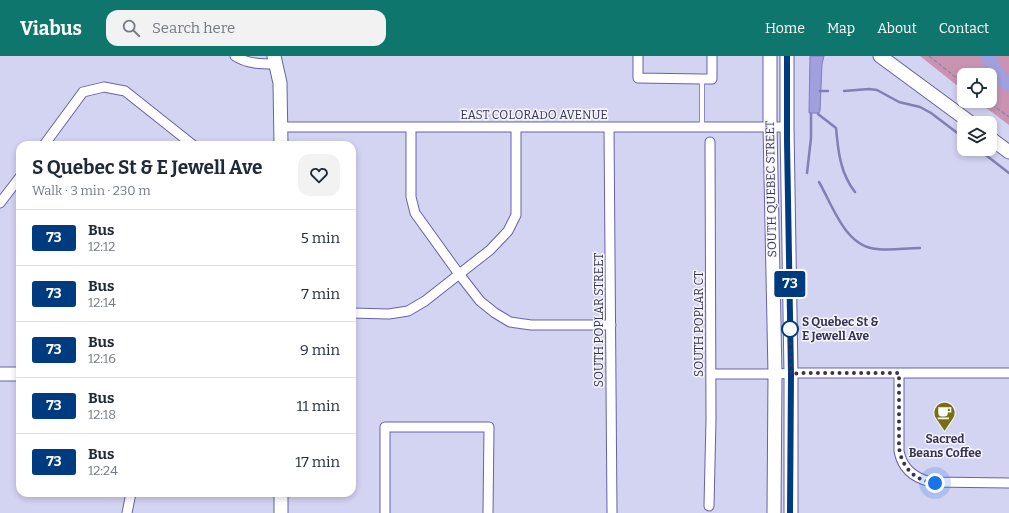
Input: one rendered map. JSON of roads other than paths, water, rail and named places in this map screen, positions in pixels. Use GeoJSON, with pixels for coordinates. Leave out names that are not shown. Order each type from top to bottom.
{"type":"FeatureCollection","features":[{"type":"Feature","properties":{"kind":"main road","name":"SOUTH QUEBEC STREET"},"geometry":{"type":"LineString","coordinates":[[770,56],[775,374],[774,513]]}},
{"type":"Feature","properties":{"kind":"main road","name":"SOUTH QUEBEC STREET"},"geometry":{"type":"LineString","coordinates":[[787,56],[791,374],[790,513]]}},
{"type":"Feature","properties":{"kind":"main road"},"geometry":{"type":"LineString","coordinates":[[880,56],[961,116]]}},
{"type":"Feature","properties":{"kind":"main road"},"geometry":{"type":"LineString","coordinates":[[275,60],[280,83],[281,141]]}},
{"type":"Feature","properties":{"kind":"main road"},"geometry":{"type":"LineString","coordinates":[[997,143],[1009,152]]}},
{"type":"Feature","properties":{"kind":"main road"},"geometry":{"type":"LineString","coordinates":[[0,374],[16,374]]}},
{"type":"Feature","properties":{"kind":"main road"},"geometry":{"type":"LineString","coordinates":[[281,497],[281,513]]}},
{"type":"Feature","properties":{"kind":"street"},"geometry":{"type":"LineString","coordinates":[[234,56],[239,59],[256,63],[275,60]]}},
{"type":"Feature","properties":{"kind":"street"},"geometry":{"type":"LineString","coordinates":[[638,56],[638,78],[702,79],[712,79],[712,56]]}},
{"type":"Feature","properties":{"kind":"street"},"geometry":{"type":"LineString","coordinates":[[47,141],[83,92],[104,87],[125,91],[188,141]]}},
{"type":"Feature","properties":{"kind":"street","name":"EAST COLORADO AVENUE"},"geometry":{"type":"LineString","coordinates":[[282,127],[787,127]]}},
{"type":"Feature","properties":{"kind":"street","name":"SOUTH POPLAR STREET"},"geometry":{"type":"LineString","coordinates":[[609,127],[612,513]]}},
{"type":"Feature","properties":{"kind":"street"},"geometry":{"type":"LineString","coordinates":[[411,128],[411,197],[415,213],[480,302],[510,322],[530,325],[611,325]]}},
{"type":"Feature","properties":{"kind":"street"},"geometry":{"type":"LineString","coordinates":[[356,313],[389,314],[408,310],[425,301],[490,250],[508,230],[516,215],[516,128]]}},
{"type":"Feature","properties":{"kind":"street","name":"SOUTH POPLAR CT"},"geometry":{"type":"LineString","coordinates":[[708,128],[713,133],[713,139],[710,142],[711,374],[709,506]]}},
{"type":"Feature","properties":{"kind":"street"},"geometry":{"type":"LineString","coordinates":[[0,203],[16,182]]}},
{"type":"Feature","properties":{"kind":"street"},"geometry":{"type":"LineString","coordinates":[[899,373],[900,456],[904,465],[911,473],[920,479],[935,483],[1009,483]]}},
{"type":"Feature","properties":{"kind":"street"},"geometry":{"type":"LineString","coordinates":[[711,374],[1009,373]]}},
{"type":"Feature","properties":{"kind":"street"},"geometry":{"type":"LineString","coordinates":[[385,513],[385,427],[489,427],[488,513]]}},
{"type":"Feature","properties":{"kind":"street"},"geometry":{"type":"LineString","coordinates":[[128,513],[130,497]]}},
{"type":"Feature","properties":{"kind":"lane"},"geometry":{"type":"LineString","coordinates":[[702,79],[708,128]]}},
{"type":"Feature","properties":{"kind":"water"},"geometry":{"type":"Polygon","coordinates":[[[810,56],[824,56],[822,64],[819,113],[809,113],[810,56]]]}},
{"type":"Feature","properties":{"kind":"waterway"},"geometry":{"type":"LineString","coordinates":[[988,56],[996,72],[1009,84]]}},
{"type":"Feature","properties":{"kind":"waterway"},"geometry":{"type":"LineString","coordinates":[[844,91],[869,89],[877,90],[899,102],[920,107],[931,113],[957,133]]}},
{"type":"Feature","properties":{"kind":"waterway"},"geometry":{"type":"LineString","coordinates":[[820,91],[828,91]]}},
{"type":"Feature","properties":{"kind":"waterway"},"geometry":{"type":"LineString","coordinates":[[807,173],[811,138],[811,114]]}},
{"type":"Feature","properties":{"kind":"waterway"},"geometry":{"type":"LineString","coordinates":[[818,114],[836,128],[839,153],[843,169],[855,192]]}},
{"type":"Feature","properties":{"kind":"waterway"},"geometry":{"type":"LineString","coordinates":[[987,156],[1009,173]]}},
{"type":"Feature","properties":{"kind":"waterway"},"geometry":{"type":"LineString","coordinates":[[819,182],[841,224],[856,241],[866,247],[877,249],[888,250],[920,248]]}},
{"type":"Feature","properties":{"kind":"place","name":"S Quebec St & E Jewell Ave"},"geometry":{"type":"Point","coordinates":[790,329]}},
{"type":"Feature","properties":{"kind":"place","name":"Sacred Beans Coffee"},"geometry":{"type":"Point","coordinates":[945,432]}}]}
